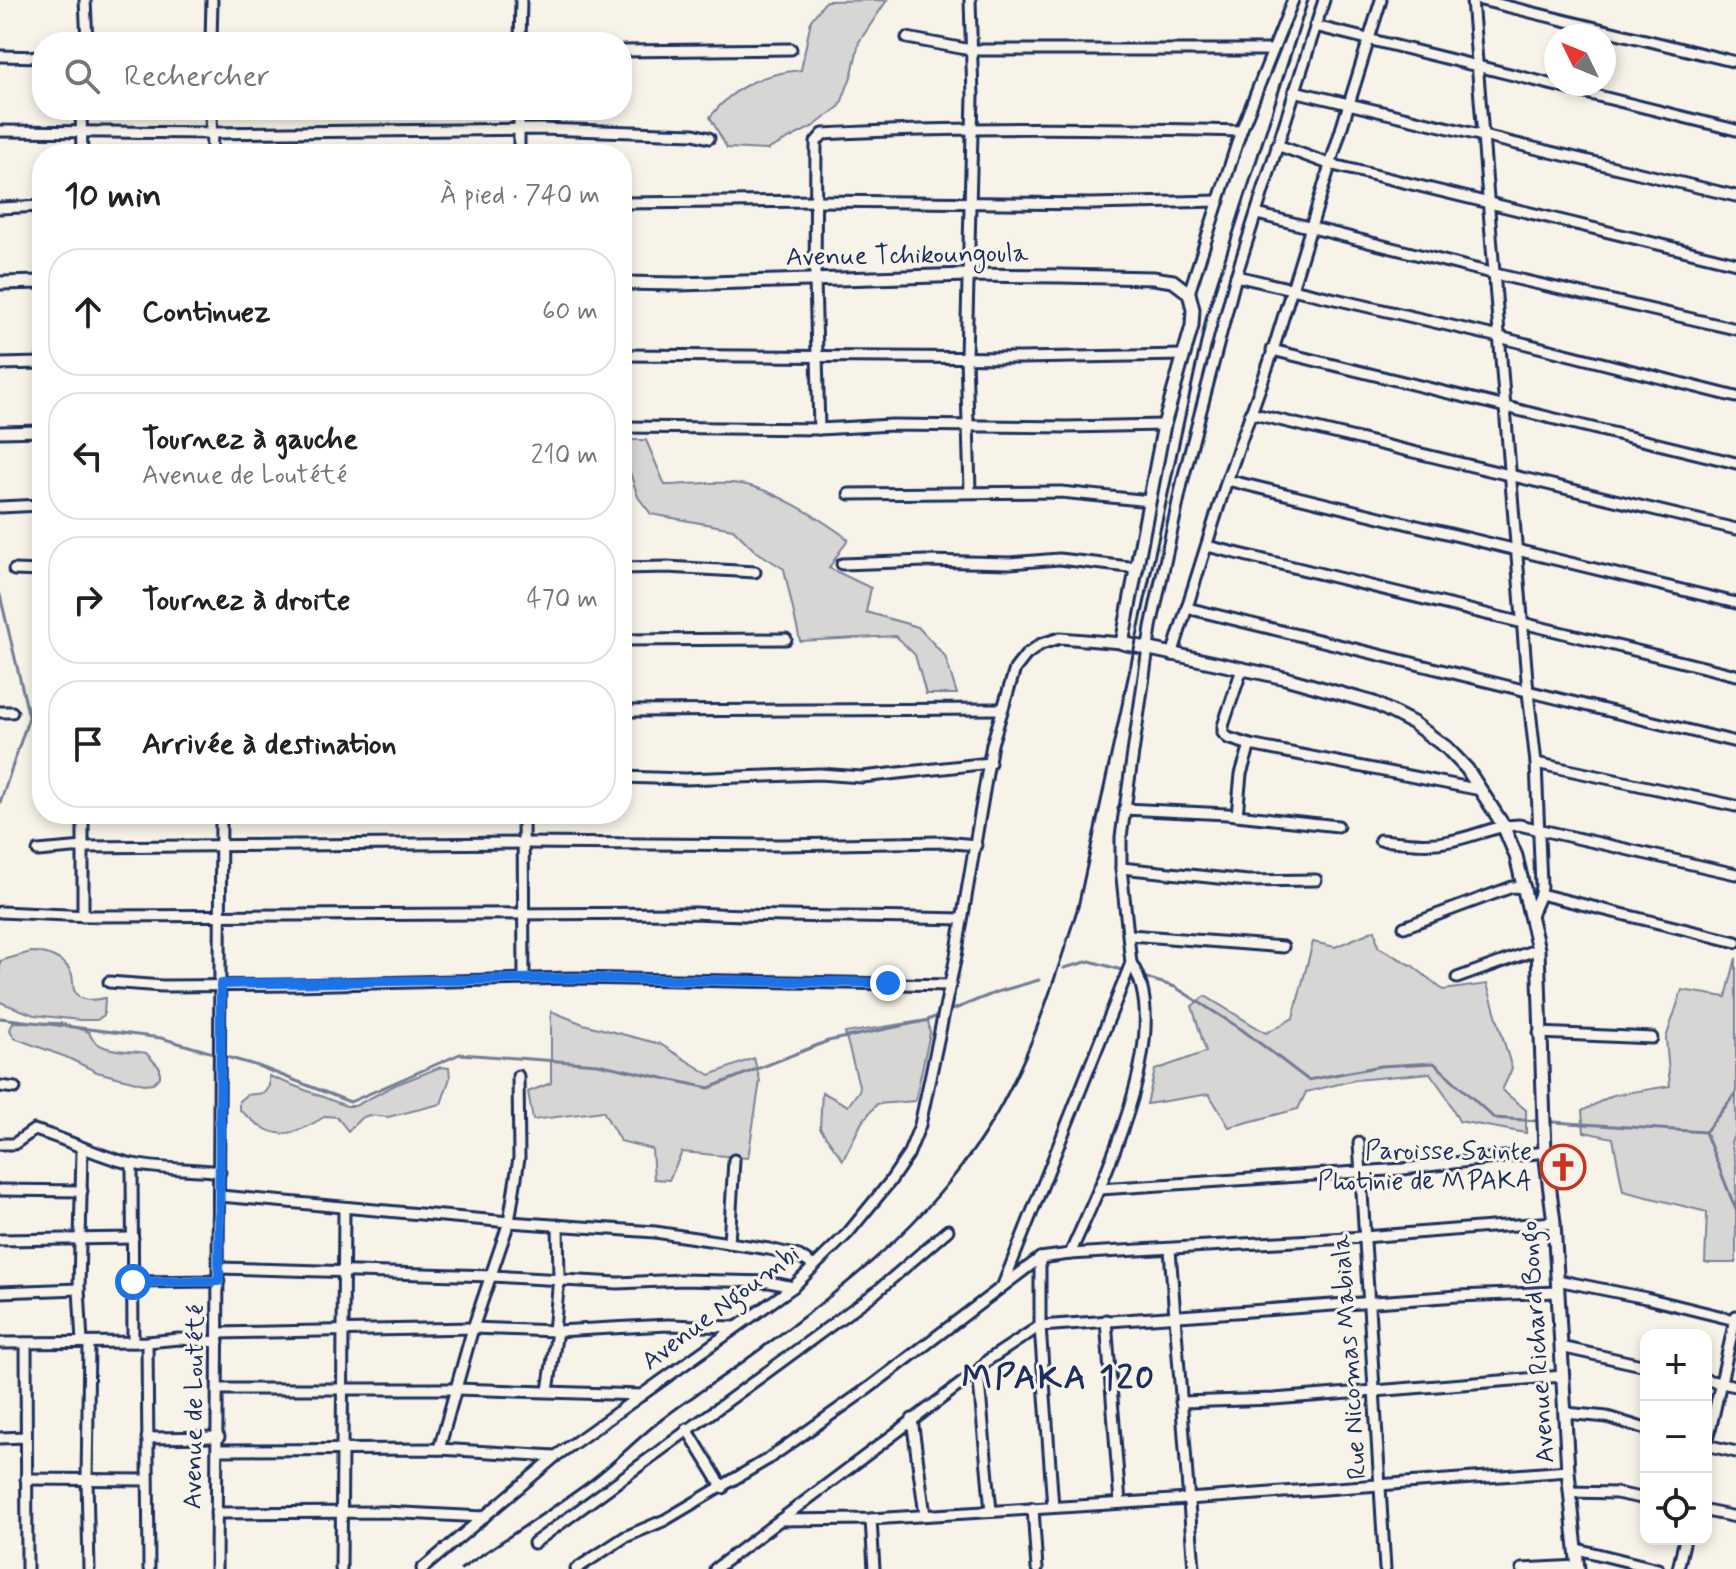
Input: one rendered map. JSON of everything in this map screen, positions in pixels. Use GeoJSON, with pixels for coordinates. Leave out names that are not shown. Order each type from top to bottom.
{"type":"FeatureCollection","features":[{"type":"Feature","properties":{"kind":"street"},"geometry":{"type":"LineString","coordinates":[[85,0],[87,32]]}},
{"type":"Feature","properties":{"kind":"street"},"geometry":{"type":"LineString","coordinates":[[211,32],[212,0]]}},
{"type":"Feature","properties":{"kind":"street"},"geometry":{"type":"LineString","coordinates":[[520,32],[521,0]]}},
{"type":"Feature","properties":{"kind":"street"},"geometry":{"type":"LineString","coordinates":[[970,0],[972,130],[966,356],[970,491]]}},
{"type":"Feature","properties":{"kind":"street"},"geometry":{"type":"LineString","coordinates":[[1122,643],[1164,425],[1192,326],[1193,309],[1189,293],[1241,131],[1293,0]]}},
{"type":"Feature","properties":{"kind":"street"},"geometry":{"type":"LineString","coordinates":[[1003,1285],[1131,963],[1121,868],[1124,809],[1148,650],[1183,479],[1236,276],[1324,0]]}},
{"type":"Feature","properties":{"kind":"street"},"geometry":{"type":"LineString","coordinates":[[1172,655],[1272,350],[1381,0]]}},
{"type":"Feature","properties":{"kind":"street"},"geometry":{"type":"LineString","coordinates":[[1472,0],[1536,763],[1540,894],[1531,915]]}},
{"type":"Feature","properties":{"kind":"street"},"geometry":{"type":"LineString","coordinates":[[1481,0],[1528,5],[1736,62]]}},
{"type":"Feature","properties":{"kind":"street"},"geometry":{"type":"LineString","coordinates":[[1315,26],[1736,130]]}},
{"type":"Feature","properties":{"kind":"street"},"geometry":{"type":"LineString","coordinates":[[907,38],[971,50],[1272,50]]}},
{"type":"Feature","properties":{"kind":"street"},"geometry":{"type":"LineString","coordinates":[[632,51],[791,49]]}},
{"type":"Feature","properties":{"kind":"street"},"geometry":{"type":"LineString","coordinates":[[0,56],[32,57]]}},
{"type":"Feature","properties":{"kind":"street"},"geometry":{"type":"LineString","coordinates":[[1294,91],[1736,196]]}},
{"type":"Feature","properties":{"kind":"street"},"geometry":{"type":"LineString","coordinates":[[81,120],[82,144]]}},
{"type":"Feature","properties":{"kind":"street"},"geometry":{"type":"LineString","coordinates":[[211,120],[212,144]]}},
{"type":"Feature","properties":{"kind":"street"},"geometry":{"type":"LineString","coordinates":[[518,120],[519,144]]}},
{"type":"Feature","properties":{"kind":"street"},"geometry":{"type":"LineString","coordinates":[[819,429],[815,280],[816,142],[823,134],[901,129],[1241,131]]}},
{"type":"Feature","properties":{"kind":"street"},"geometry":{"type":"LineString","coordinates":[[0,131],[211,133],[518,130],[694,134],[709,138]]}},
{"type":"Feature","properties":{"kind":"street"},"geometry":{"type":"LineString","coordinates":[[1277,145],[1329,164],[1736,263]]}},
{"type":"Feature","properties":{"kind":"street"},"geometry":{"type":"LineString","coordinates":[[632,203],[1219,201]]}},
{"type":"Feature","properties":{"kind":"street"},"geometry":{"type":"LineString","coordinates":[[0,208],[32,206]]}},
{"type":"Feature","properties":{"kind":"street"},"geometry":{"type":"LineString","coordinates":[[1257,214],[1495,274],[1736,329]]}},
{"type":"Feature","properties":{"kind":"street","name":"Avenue Tchikoungoula"},"geometry":{"type":"LineString","coordinates":[[632,283],[968,275],[1153,278],[1173,281],[1189,293]]}},
{"type":"Feature","properties":{"kind":"street"},"geometry":{"type":"LineString","coordinates":[[1236,276],[1499,337],[1736,397]]}},
{"type":"Feature","properties":{"kind":"street"},"geometry":{"type":"LineString","coordinates":[[0,283],[32,282]]}},
{"type":"Feature","properties":{"kind":"street"},"geometry":{"type":"LineString","coordinates":[[1272,350],[1736,463]]}},
{"type":"Feature","properties":{"kind":"street"},"geometry":{"type":"LineString","coordinates":[[632,355],[1184,355]]}},
{"type":"Feature","properties":{"kind":"street"},"geometry":{"type":"LineString","coordinates":[[0,364],[32,363]]}},
{"type":"Feature","properties":{"kind":"street"},"geometry":{"type":"LineString","coordinates":[[1250,413],[1736,529]]}},
{"type":"Feature","properties":{"kind":"street"},"geometry":{"type":"LineString","coordinates":[[632,427],[819,429],[1164,425]]}},
{"type":"Feature","properties":{"kind":"street"},"geometry":{"type":"LineString","coordinates":[[0,432],[32,431]]}},
{"type":"Feature","properties":{"kind":"street"},"geometry":{"type":"LineString","coordinates":[[1227,480],[1736,603]]}},
{"type":"Feature","properties":{"kind":"street"},"geometry":{"type":"LineString","coordinates":[[849,494],[1061,492],[1150,501]]}},
{"type":"Feature","properties":{"kind":"street"},"geometry":{"type":"LineString","coordinates":[[0,507],[32,505]]}},
{"type":"Feature","properties":{"kind":"street"},"geometry":{"type":"LineString","coordinates":[[1207,546],[1736,675]]}},
{"type":"Feature","properties":{"kind":"street"},"geometry":{"type":"LineString","coordinates":[[842,564],[926,561],[1010,563],[1059,559],[1138,568]]}},
{"type":"Feature","properties":{"kind":"street"},"geometry":{"type":"LineString","coordinates":[[632,568],[755,572]]}},
{"type":"Feature","properties":{"kind":"street"},"geometry":{"type":"LineString","coordinates":[[14,570],[32,571]]}},
{"type":"Feature","properties":{"kind":"street"},"geometry":{"type":"LineString","coordinates":[[1187,608],[1736,742]]}},
{"type":"Feature","properties":{"kind":"street","name":"Avenue Ngoumbi"},"geometry":{"type":"LineString","coordinates":[[422,1569],[556,1456],[793,1287],[848,1233],[908,1155],[920,1125],[950,985],[1001,709],[1015,669],[1026,655],[1041,644],[1060,638],[1122,643],[1135,648]]}},
{"type":"Feature","properties":{"kind":"street"},"geometry":{"type":"LineString","coordinates":[[632,640],[786,639]]}},
{"type":"Feature","properties":{"kind":"street","name":"Avenue Richard Bongo"},"geometry":{"type":"LineString","coordinates":[[1135,648],[1242,669],[1374,703],[1413,723],[1447,748],[1467,769],[1503,825],[1516,856],[1538,949],[1545,1152],[1554,1222],[1568,1471],[1578,1567]]}},
{"type":"Feature","properties":{"kind":"street"},"geometry":{"type":"LineString","coordinates":[[1242,669],[1223,733],[1228,738],[1250,745],[1481,790]]}},
{"type":"Feature","properties":{"kind":"street"},"geometry":{"type":"LineString","coordinates":[[632,711],[1001,709]]}},
{"type":"Feature","properties":{"kind":"street"},"geometry":{"type":"LineString","coordinates":[[0,712],[12,712]]}},
{"type":"Feature","properties":{"kind":"street"},"geometry":{"type":"LineString","coordinates":[[1237,815],[1241,774],[1250,745]]}},
{"type":"Feature","properties":{"kind":"street"},"geometry":{"type":"LineString","coordinates":[[632,777],[685,779],[819,774],[862,777],[990,763]]}},
{"type":"Feature","properties":{"kind":"street"},"geometry":{"type":"LineString","coordinates":[[1536,763],[1736,806]]}},
{"type":"Feature","properties":{"kind":"street"},"geometry":{"type":"LineString","coordinates":[[1124,809],[1237,815],[1338,826]]}},
{"type":"Feature","properties":{"kind":"street"},"geometry":{"type":"LineString","coordinates":[[83,824],[83,916]]}},
{"type":"Feature","properties":{"kind":"street","name":"Avenue de Loutété"},"geometry":{"type":"LineString","coordinates":[[216,1569],[220,824]]}},
{"type":"Feature","properties":{"kind":"street"},"geometry":{"type":"LineString","coordinates":[[523,824],[524,979]]}},
{"type":"Feature","properties":{"kind":"street"},"geometry":{"type":"LineString","coordinates":[[1380,840],[1431,844],[1480,834],[1503,825],[1540,828],[1736,874]]}},
{"type":"Feature","properties":{"kind":"street"},"geometry":{"type":"LineString","coordinates":[[38,851],[84,847],[524,843],[781,845],[943,842],[976,845]]}},
{"type":"Feature","properties":{"kind":"street"},"geometry":{"type":"LineString","coordinates":[[1121,868],[1248,881],[1316,880]]}},
{"type":"Feature","properties":{"kind":"street"},"geometry":{"type":"LineString","coordinates":[[1404,927],[1512,887],[1525,888]]}},
{"type":"Feature","properties":{"kind":"street"},"geometry":{"type":"LineString","coordinates":[[1540,894],[1736,942]]}},
{"type":"Feature","properties":{"kind":"street"},"geometry":{"type":"LineString","coordinates":[[0,912],[83,916],[696,913],[788,918],[879,916],[962,919]]}},
{"type":"Feature","properties":{"kind":"street"},"geometry":{"type":"LineString","coordinates":[[1130,935],[1283,947]]}},
{"type":"Feature","properties":{"kind":"street"},"geometry":{"type":"LineString","coordinates":[[1457,978],[1538,949]]}},
{"type":"Feature","properties":{"kind":"street"},"geometry":{"type":"LineString","coordinates":[[1070,1254],[1100,1189],[1124,1125],[1144,1051],[1143,987],[1131,963]]}},
{"type":"Feature","properties":{"kind":"street"},"geometry":{"type":"LineString","coordinates":[[109,982],[162,986],[524,979],[727,979],[950,985]]}},
{"type":"Feature","properties":{"kind":"street"},"geometry":{"type":"LineString","coordinates":[[1539,1033],[1652,1038]]}},
{"type":"Feature","properties":{"kind":"street"},"geometry":{"type":"LineString","coordinates":[[439,1449],[473,1328],[509,1222],[519,1158],[518,1076]]}},
{"type":"Feature","properties":{"kind":"street"},"geometry":{"type":"LineString","coordinates":[[0,1086],[15,1088]]}},
{"type":"Feature","properties":{"kind":"street"},"geometry":{"type":"LineString","coordinates":[[0,1144],[14,1144],[34,1130],[132,1164],[220,1172]]}},
{"type":"Feature","properties":{"kind":"street","name":"Rue Nicomas Mabiala"},"geometry":{"type":"LineString","coordinates":[[1359,1143],[1385,1569]]}},
{"type":"Feature","properties":{"kind":"street"},"geometry":{"type":"LineString","coordinates":[[82,1149],[79,1289],[86,1343],[89,1569]]}},
{"type":"Feature","properties":{"kind":"street"},"geometry":{"type":"LineString","coordinates":[[1100,1189],[1403,1169],[1545,1152]]}},
{"type":"Feature","properties":{"kind":"street"},"geometry":{"type":"LineString","coordinates":[[729,1243],[734,1160]]}},
{"type":"Feature","properties":{"kind":"street"},"geometry":{"type":"LineString","coordinates":[[132,1164],[133,1342]]}},
{"type":"Feature","properties":{"kind":"street"},"geometry":{"type":"LineString","coordinates":[[0,1190],[82,1191]]}},
{"type":"Feature","properties":{"kind":"street"},"geometry":{"type":"LineString","coordinates":[[220,1196],[344,1209],[655,1232],[799,1256],[814,1266]]}},
{"type":"Feature","properties":{"kind":"street"},"geometry":{"type":"LineString","coordinates":[[341,1569],[344,1209]]}},
{"type":"Feature","properties":{"kind":"street"},"geometry":{"type":"LineString","coordinates":[[576,1569],[625,1537],[665,1520],[723,1488],[870,1387],[1040,1258],[1554,1222]]}},
{"type":"Feature","properties":{"kind":"street"},"geometry":{"type":"LineString","coordinates":[[548,1391],[559,1279],[558,1225]]}},
{"type":"Feature","properties":{"kind":"street"},"geometry":{"type":"LineString","coordinates":[[534,1543],[875,1293],[948,1230]]}},
{"type":"Feature","properties":{"kind":"street"},"geometry":{"type":"LineString","coordinates":[[0,1240],[133,1238]]}},
{"type":"Feature","properties":{"kind":"street"},"geometry":{"type":"LineString","coordinates":[[1170,1250],[1194,1569]]}},
{"type":"Feature","properties":{"kind":"street"},"geometry":{"type":"LineString","coordinates":[[1040,1258],[1040,1326],[1053,1507]]}},
{"type":"Feature","properties":{"kind":"street"},"geometry":{"type":"LineString","coordinates":[[219,1268],[618,1283],[682,1280],[769,1282],[793,1287]]}},
{"type":"Feature","properties":{"kind":"street"},"geometry":{"type":"LineString","coordinates":[[133,1282],[219,1281]]}},
{"type":"Feature","properties":{"kind":"street"},"geometry":{"type":"LineString","coordinates":[[715,1569],[729,1564],[780,1520],[978,1371],[988,1360],[1040,1326],[1557,1286],[1646,1298],[1736,1318],[1712,1421]]}},
{"type":"Feature","properties":{"kind":"street"},"geometry":{"type":"LineString","coordinates":[[0,1292],[79,1289]]}},
{"type":"Feature","properties":{"kind":"street"},"geometry":{"type":"LineString","coordinates":[[1106,1320],[1120,1503]]}},
{"type":"Feature","properties":{"kind":"street"},"geometry":{"type":"LineString","coordinates":[[0,1343],[147,1342],[342,1330],[473,1328],[555,1331],[667,1325],[735,1327]]}},
{"type":"Feature","properties":{"kind":"street"},"geometry":{"type":"LineString","coordinates":[[147,1342],[149,1569]]}},
{"type":"Feature","properties":{"kind":"street"},"geometry":{"type":"LineString","coordinates":[[26,1343],[27,1569]]}},
{"type":"Feature","properties":{"kind":"street"},"geometry":{"type":"LineString","coordinates":[[1561,1347],[1640,1365]]}},
{"type":"Feature","properties":{"kind":"street"},"geometry":{"type":"LineString","coordinates":[[978,1371],[991,1511]]}},
{"type":"Feature","properties":{"kind":"street"},"geometry":{"type":"LineString","coordinates":[[1181,1402],[1274,1399],[1563,1376]]}},
{"type":"Feature","properties":{"kind":"street"},"geometry":{"type":"LineString","coordinates":[[1712,1381],[1736,1386]]}},
{"type":"Feature","properties":{"kind":"street"},"geometry":{"type":"LineString","coordinates":[[218,1389],[456,1389],[642,1395]]}},
{"type":"Feature","properties":{"kind":"street"},"geometry":{"type":"LineString","coordinates":[[1566,1413],[1607,1417],[1640,1427]]}},
{"type":"Feature","properties":{"kind":"street"},"geometry":{"type":"LineString","coordinates":[[912,1419],[925,1515]]}},
{"type":"Feature","properties":{"kind":"street"},"geometry":{"type":"LineString","coordinates":[[687,1429],[723,1488]]}},
{"type":"Feature","properties":{"kind":"street"},"geometry":{"type":"LineString","coordinates":[[0,1438],[26,1437]]}},
{"type":"Feature","properties":{"kind":"street"},"geometry":{"type":"LineString","coordinates":[[147,1438],[219,1437]]}},
{"type":"Feature","properties":{"kind":"street"},"geometry":{"type":"LineString","coordinates":[[1712,1447],[1736,1452]]}},
{"type":"Feature","properties":{"kind":"street"},"geometry":{"type":"LineString","coordinates":[[219,1450],[439,1449],[556,1456]]}},
{"type":"Feature","properties":{"kind":"street"},"geometry":{"type":"LineString","coordinates":[[780,1520],[871,1519],[1568,1471]]}},
{"type":"Feature","properties":{"kind":"street"},"geometry":{"type":"LineString","coordinates":[[26,1479],[147,1480]]}},
{"type":"Feature","properties":{"kind":"street"},"geometry":{"type":"LineString","coordinates":[[1570,1492],[1616,1493],[1640,1498]]}},
{"type":"Feature","properties":{"kind":"street"},"geometry":{"type":"LineString","coordinates":[[1033,1508],[1037,1569]]}},
{"type":"Feature","properties":{"kind":"street"},"geometry":{"type":"LineString","coordinates":[[1712,1512],[1736,1517]]}},
{"type":"Feature","properties":{"kind":"street"},"geometry":{"type":"LineString","coordinates":[[216,1513],[449,1513],[484,1517]]}},
{"type":"Feature","properties":{"kind":"street"},"geometry":{"type":"LineString","coordinates":[[871,1519],[874,1569]]}},
{"type":"Feature","properties":{"kind":"street"},"geometry":{"type":"LineString","coordinates":[[1678,1569],[1684,1545]]}},
{"type":"Feature","properties":{"kind":"street"},"geometry":{"type":"LineString","coordinates":[[1577,1549],[1658,1569]]}},
{"type":"Feature","properties":{"kind":"street"},"geometry":{"type":"LineString","coordinates":[[1522,1569],[1578,1567]]}},
{"type":"Feature","properties":{"kind":"shaded area"},"geometry":{"type":"Polygon","coordinates":[[[887,0],[859,42],[840,106],[814,126],[767,150],[727,148],[710,117],[729,97],[750,83],[801,70],[811,20],[826,1],[887,0]]]}},
{"type":"Feature","properties":{"kind":"shaded area"},"geometry":{"type":"Polygon","coordinates":[[[632,440],[646,440],[665,485],[741,484],[767,492],[825,523],[848,539],[829,568],[871,588],[866,612],[918,627],[945,656],[957,694],[926,694],[915,655],[896,636],[800,641],[784,569],[754,550],[733,529],[651,514],[638,497],[632,479],[632,440]]]}},
{"type":"Feature","properties":{"kind":"shaded area"},"geometry":{"type":"Polygon","coordinates":[[[1375,930],[1378,947],[1413,966],[1443,990],[1487,984],[1512,1069],[1502,1090],[1526,1110],[1526,1133],[1459,1121],[1430,1073],[1355,1080],[1306,1092],[1298,1109],[1229,1127],[1209,1094],[1147,1104],[1155,1070],[1206,1052],[1192,1006],[1205,996],[1266,1033],[1293,1018],[1313,942],[1335,947],[1375,930]]]}},
{"type":"Feature","properties":{"kind":"shaded area"},"geometry":{"type":"Polygon","coordinates":[[[31,952],[48,955],[64,963],[71,972],[75,991],[82,999],[105,998],[104,1015],[97,1020],[80,1020],[34,1015],[0,1002],[0,961],[31,952]]]}},
{"type":"Feature","properties":{"kind":"shaded area"},"geometry":{"type":"Polygon","coordinates":[[[1736,958],[1736,1132],[1731,1142],[1736,1164],[1736,1263],[1705,1263],[1707,1212],[1623,1191],[1613,1138],[1584,1132],[1582,1111],[1613,1095],[1670,1086],[1666,1038],[1682,990],[1726,997],[1736,958]]]}},
{"type":"Feature","properties":{"kind":"shaded area"},"geometry":{"type":"Polygon","coordinates":[[[551,1011],[583,1024],[660,1044],[710,1075],[754,1058],[760,1081],[748,1158],[682,1152],[669,1180],[654,1179],[652,1149],[620,1141],[603,1111],[533,1120],[528,1092],[551,1083],[551,1011]]]}},
{"type":"Feature","properties":{"kind":"shaded area"},"geometry":{"type":"Polygon","coordinates":[[[928,1020],[930,1033],[915,1101],[877,1104],[862,1122],[843,1160],[820,1128],[822,1092],[848,1106],[860,1089],[845,1033],[928,1020]]]}},
{"type":"Feature","properties":{"kind":"shaded area"},"geometry":{"type":"Polygon","coordinates":[[[13,1022],[61,1023],[89,1032],[92,1039],[105,1047],[146,1053],[160,1068],[160,1077],[153,1083],[144,1084],[97,1072],[14,1038],[10,1030],[13,1022]]]}},
{"type":"Feature","properties":{"kind":"shaded area"},"geometry":{"type":"Polygon","coordinates":[[[441,1067],[449,1068],[450,1078],[441,1104],[388,1117],[369,1115],[361,1118],[348,1131],[337,1117],[326,1116],[291,1133],[281,1134],[262,1127],[239,1109],[239,1101],[246,1095],[264,1093],[269,1086],[269,1076],[346,1106],[355,1106],[395,1085],[441,1067]]]}},
{"type":"Feature","properties":{"kind":"waterway"},"geometry":{"type":"LineString","coordinates":[[0,595],[29,717],[0,803]]}},
{"type":"Feature","properties":{"kind":"waterway"},"geometry":{"type":"LineString","coordinates":[[1064,968],[1090,961],[1125,971]]}},
{"type":"Feature","properties":{"kind":"waterway"},"geometry":{"type":"LineString","coordinates":[[1140,976],[1175,987],[1241,1029],[1308,1080],[1381,1066],[1434,1063],[1494,1118],[1705,1132],[1736,1210]]}},
{"type":"Feature","properties":{"kind":"waterway"},"geometry":{"type":"LineString","coordinates":[[0,1018],[161,1038],[258,1066],[350,1102],[460,1054],[598,1064],[709,1088],[828,1041],[925,1021],[997,992],[1039,980]]}},
{"type":"Feature","properties":{"kind":"waterway"},"geometry":{"type":"LineString","coordinates":[[1706,1131],[1736,1093]]}},
{"type":"Feature","properties":{"kind":"railway"},"geometry":{"type":"LineString","coordinates":[[461,1569],[587,1483],[680,1405],[772,1341],[865,1267],[948,1184],[1007,1095],[1034,1034],[1078,907],[1207,315],[1308,0]]}},
{"type":"Feature","properties":{"kind":"place","name":"Paroisse Sainte Photinie de MPAKA"},"geometry":{"type":"Point","coordinates":[1563,1167]}},
{"type":"Feature","properties":{"kind":"district","name":"MPAKA 120"},"geometry":{"type":"Point","coordinates":[1059,1378]}},
{"type":"Feature","properties":{"kind":"route"},"geometry":{"type":"LineString","coordinates":[[133,1282],[219,1281],[221,984],[572,978],[888,983]]}}]}
